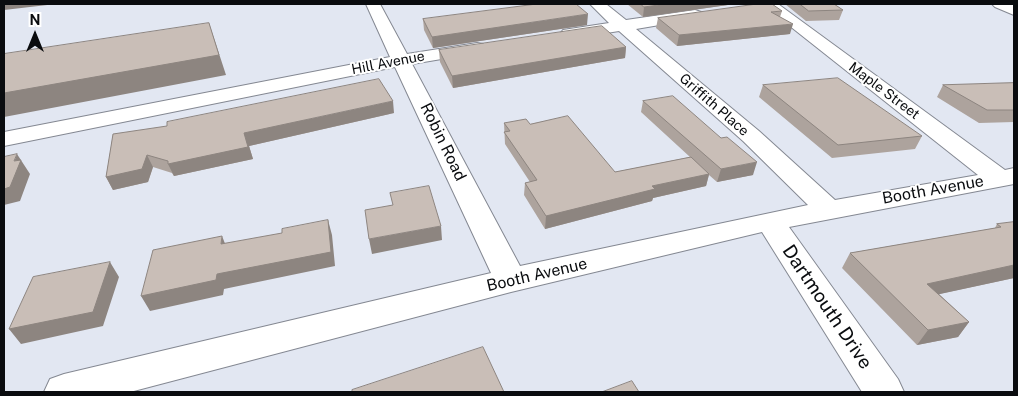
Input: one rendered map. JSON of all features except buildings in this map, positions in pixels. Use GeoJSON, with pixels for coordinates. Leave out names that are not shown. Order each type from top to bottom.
{"type":"FeatureCollection","features":[{"type":"Feature","properties":{"kind":"street","name":"Robin Road"},"geometry":{"type":"LineString","coordinates":[[373,4],[511,280]]}},
{"type":"Feature","properties":{"kind":"street","name":"Griffith Place"},"geometry":{"type":"LineString","coordinates":[[597,4],[751,136],[828,209]]}},
{"type":"Feature","properties":{"kind":"street"},"geometry":{"type":"LineString","coordinates":[[763,5],[776,4]]}},
{"type":"Feature","properties":{"kind":"street"},"geometry":{"type":"LineString","coordinates":[[1000,4],[1014,10]]}},
{"type":"Feature","properties":{"kind":"street","name":"Maple Street"},"geometry":{"type":"LineString","coordinates":[[763,5],[1007,177]]}},
{"type":"Feature","properties":{"kind":"street"},"geometry":{"type":"LineString","coordinates":[[555,36],[711,13]]}},
{"type":"Feature","properties":{"kind":"street","name":"Hill Avenue"},"geometry":{"type":"LineString","coordinates":[[4,139],[402,60],[497,45]]}},
{"type":"Feature","properties":{"kind":"street","name":"Booth Avenue"},"geometry":{"type":"LineString","coordinates":[[64,392],[511,280],[770,221],[1007,177]]}},
{"type":"Feature","properties":{"kind":"street","name":"Dartmouth Drive"},"geometry":{"type":"LineString","coordinates":[[770,221],[884,392]]}}]}
